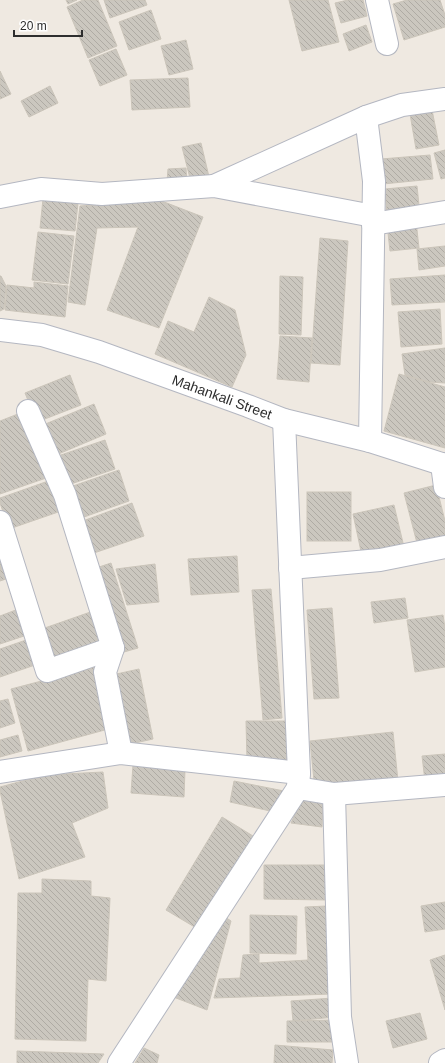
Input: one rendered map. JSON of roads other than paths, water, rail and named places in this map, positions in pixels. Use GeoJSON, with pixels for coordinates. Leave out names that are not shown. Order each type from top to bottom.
{"type":"FeatureCollection","features":[{"type":"Feature","properties":{"kind":"street"},"geometry":{"type":"LineString","coordinates":[[377,0],[387,44]]}},
{"type":"Feature","properties":{"kind":"street"},"geometry":{"type":"LineString","coordinates":[[214,186],[366,117],[402,105],[445,99]]}},
{"type":"Feature","properties":{"kind":"street"},"geometry":{"type":"LineString","coordinates":[[366,117],[374,181],[370,441]]}},
{"type":"Feature","properties":{"kind":"street"},"geometry":{"type":"LineString","coordinates":[[0,197],[41,189],[102,194],[214,186],[373,220],[445,212]]}},
{"type":"Feature","properties":{"kind":"street","name":"Mahankali Street"},"geometry":{"type":"LineString","coordinates":[[0,330],[42,334],[99,352],[284,420],[370,441],[443,464]]}},
{"type":"Feature","properties":{"kind":"street"},"geometry":{"type":"LineString","coordinates":[[28,411],[65,495],[113,648],[105,672],[121,753]]}},
{"type":"Feature","properties":{"kind":"street"},"geometry":{"type":"LineString","coordinates":[[118,1063],[299,781],[284,420]]}},
{"type":"Feature","properties":{"kind":"street"},"geometry":{"type":"LineString","coordinates":[[443,464],[445,487]]}},
{"type":"Feature","properties":{"kind":"street"},"geometry":{"type":"LineString","coordinates":[[0,522],[47,670],[113,648]]}},
{"type":"Feature","properties":{"kind":"street"},"geometry":{"type":"LineString","coordinates":[[290,568],[380,560],[445,547]]}},
{"type":"Feature","properties":{"kind":"street"},"geometry":{"type":"LineString","coordinates":[[0,772],[121,753],[299,781],[334,794],[445,785]]}},
{"type":"Feature","properties":{"kind":"street"},"geometry":{"type":"LineString","coordinates":[[334,794],[340,1017],[347,1063]]}},
{"type":"Feature","properties":{"kind":"street"},"geometry":{"type":"LineString","coordinates":[[440,1063],[445,1060]]}}]}
